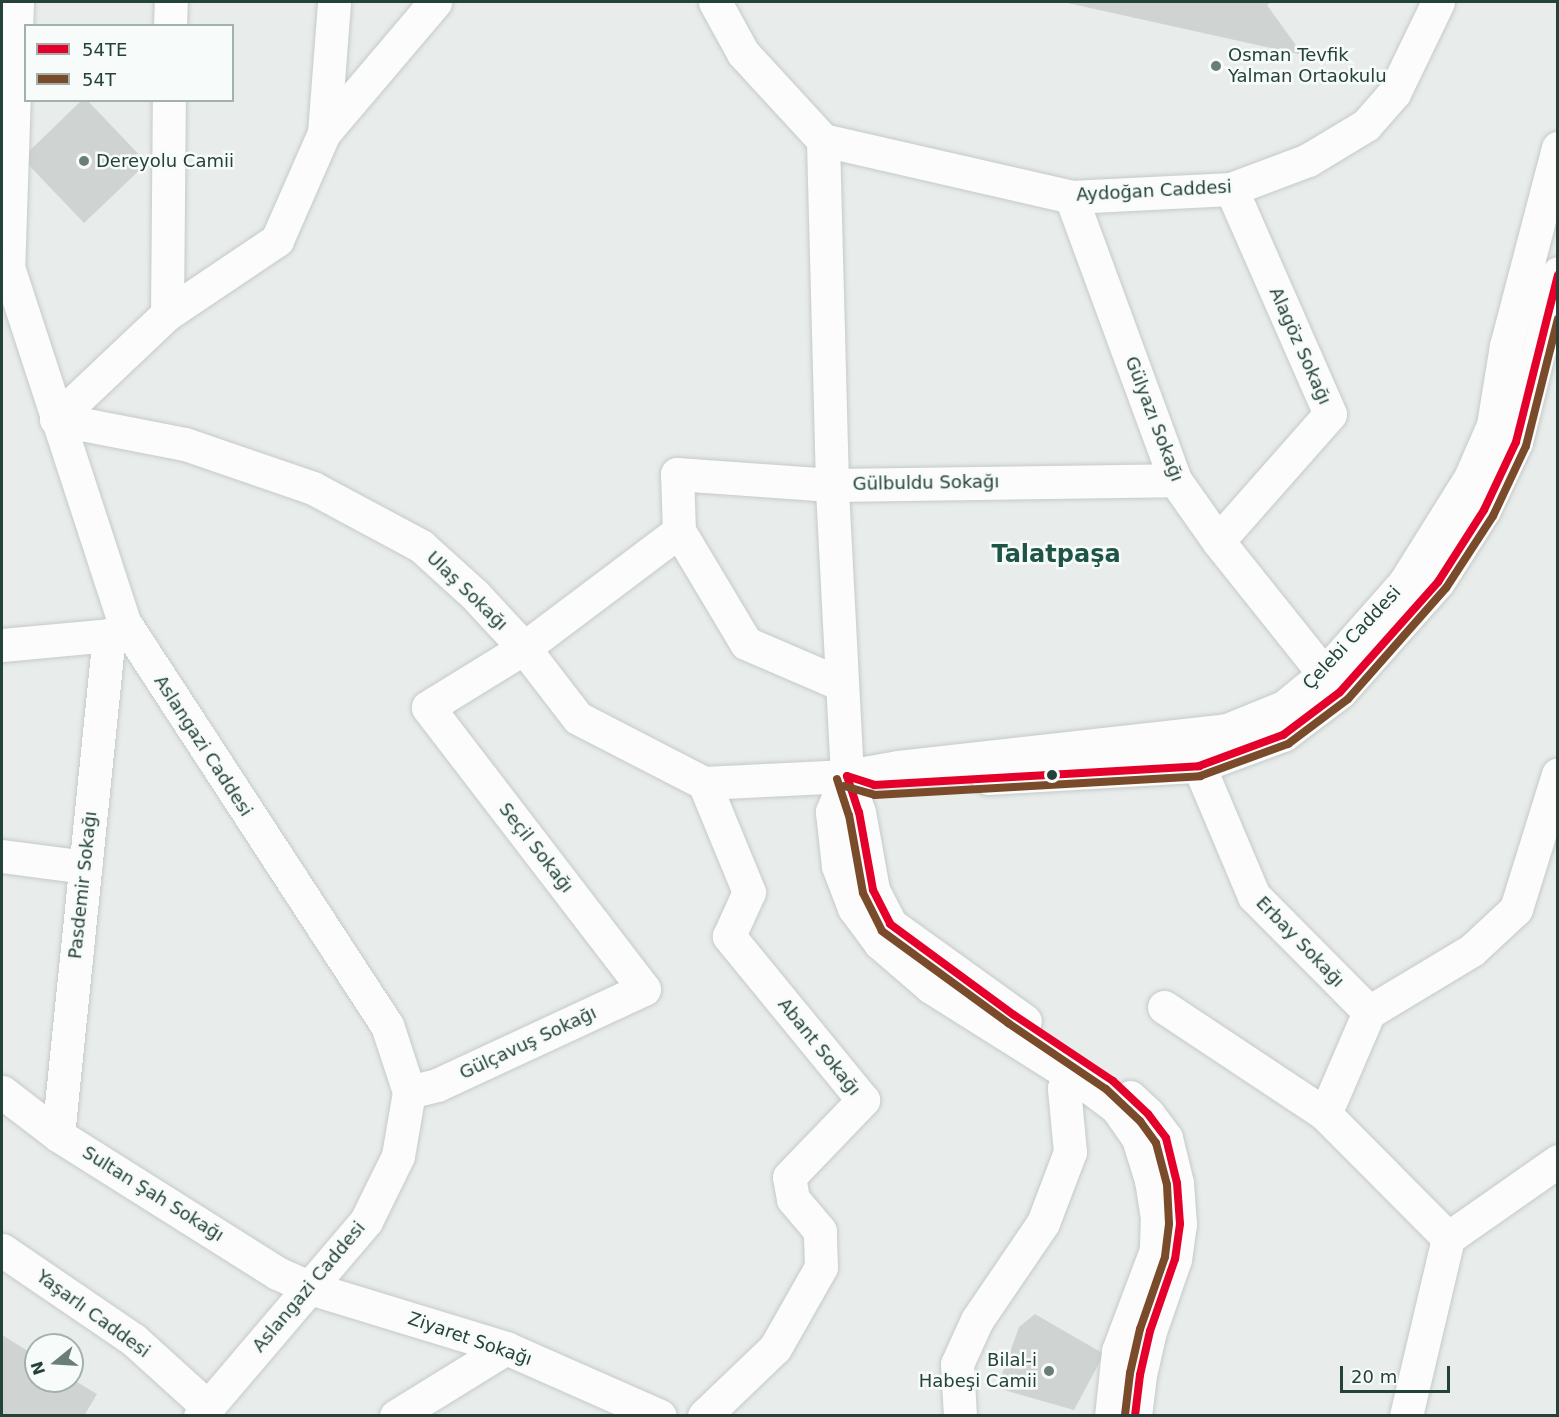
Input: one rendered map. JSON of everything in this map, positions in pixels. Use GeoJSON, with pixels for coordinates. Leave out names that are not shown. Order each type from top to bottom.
{"type":"FeatureCollection","features":[{"type":"Feature","properties":{"kind":"street","name":"Aslangazi Caddesi"},"geometry":{"type":"LineString","coordinates":[[17,2],[5,269],[56,419],[116,629],[387,1025],[409,1092],[398,1156],[366,1221],[204,1411]]}},
{"type":"Feature","properties":{"kind":"street"},"geometry":{"type":"LineString","coordinates":[[170,24],[171,2]]}},
{"type":"Feature","properties":{"kind":"street"},"geometry":{"type":"LineString","coordinates":[[324,133],[334,2]]}},
{"type":"Feature","properties":{"kind":"street"},"geometry":{"type":"LineString","coordinates":[[56,419],[167,314],[277,240],[324,133],[435,2]]}},
{"type":"Feature","properties":{"kind":"street"},"geometry":{"type":"LineString","coordinates":[[715,2],[743,53],[823,140],[832,485],[847,776],[859,812],[873,890],[890,924],[1014,1015],[1113,1081],[1148,1114],[1166,1138],[1177,1183],[1180,1224],[1175,1259],[1148,1342],[1135,1416]]}},
{"type":"Feature","properties":{"kind":"street","name":"Aydoğan Caddesi"},"geometry":{"type":"LineString","coordinates":[[823,140],[1071,197],[1231,189],[1308,160],[1366,125],[1394,93],[1438,2]]}},
{"type":"Feature","properties":{"kind":"street"},"geometry":{"type":"LineString","coordinates":[[167,314],[170,102]]}},
{"type":"Feature","properties":{"kind":"street","name":"Çelebi Caddesi"},"geometry":{"type":"LineString","coordinates":[[847,776],[898,768],[1227,730],[1284,707],[1332,683],[1405,582],[1470,478],[1493,425],[1506,346],[1557,148]]}},
{"type":"Feature","properties":{"kind":"street","name":"Alagöz Sokağı"},"geometry":{"type":"LineString","coordinates":[[1218,541],[1330,414],[1231,189]]}},
{"type":"Feature","properties":{"kind":"street","name":"Gülyazı Sokağı"},"geometry":{"type":"LineString","coordinates":[[1071,197],[1175,480],[1218,541],[1332,683]]}},
{"type":"Feature","properties":{"kind":"street","name":"Çelebi Caddesi"},"geometry":{"type":"LineString","coordinates":[[847,776],[874,785],[1199,766],[1283,735],[1332,683],[1438,582],[1484,510],[1516,442],[1557,273]]}},
{"type":"Feature","properties":{"kind":"street","name":"Ulaş Sokağı"},"geometry":{"type":"LineString","coordinates":[[56,419],[185,444],[313,488],[421,546],[475,595],[524,648],[578,718],[704,783]]}},
{"type":"Feature","properties":{"kind":"street","name":"Gülbuldu Sokağı"},"geometry":{"type":"LineString","coordinates":[[679,531],[677,474],[832,485],[1175,480]]}},
{"type":"Feature","properties":{"kind":"street"},"geometry":{"type":"LineString","coordinates":[[524,648],[679,531],[746,644],[841,684]]}},
{"type":"Feature","properties":{"kind":"street"},"geometry":{"type":"LineString","coordinates":[[2,645],[116,629]]}},
{"type":"Feature","properties":{"kind":"street","name":"Pasdemir Sokağı"},"geometry":{"type":"LineString","coordinates":[[58,1135],[85,867],[116,629]]}},
{"type":"Feature","properties":{"kind":"street","name":"Seçil Sokağı"},"geometry":{"type":"LineString","coordinates":[[524,648],[428,707],[644,989]]}},
{"type":"Feature","properties":{"kind":"street","name":"Erbay Sokağı"},"geometry":{"type":"LineString","coordinates":[[1199,766],[1254,896],[1368,1012]]}},
{"type":"Feature","properties":{"kind":"street"},"geometry":{"type":"LineString","coordinates":[[1325,1114],[1368,1012],[1473,951],[1516,909],[1557,774]]}},
{"type":"Feature","properties":{"kind":"street"},"geometry":{"type":"LineString","coordinates":[[704,783],[847,776]]}},
{"type":"Feature","properties":{"kind":"street"},"geometry":{"type":"LineString","coordinates":[[847,776],[832,812],[837,866],[854,908],[880,943],[931,987],[1071,1075],[1117,1108],[1138,1138],[1151,1180],[1157,1216],[1156,1250],[1118,1351],[1111,1416]]}},
{"type":"Feature","properties":{"kind":"street","name":"Abant Sokağı"},"geometry":{"type":"LineString","coordinates":[[704,783],[749,892],[729,936],[863,1100],[789,1177],[793,1199],[819,1231],[821,1267],[775,1348],[704,1416]]}},
{"type":"Feature","properties":{"kind":"street"},"geometry":{"type":"LineString","coordinates":[[2,856],[85,867]]}},
{"type":"Feature","properties":{"kind":"street","name":"Gülçavuş Sokağı"},"geometry":{"type":"LineString","coordinates":[[409,1092],[437,1085],[644,989]]}},
{"type":"Feature","properties":{"kind":"street"},"geometry":{"type":"LineString","coordinates":[[1164,1007],[1325,1114],[1448,1238]]}},
{"type":"Feature","properties":{"kind":"street"},"geometry":{"type":"LineString","coordinates":[[960,1416],[957,1364],[977,1320],[1042,1222],[1070,1152],[1064,1088],[1071,1075]]}},
{"type":"Feature","properties":{"kind":"street","name":"Sultan Şah Sokağı"},"geometry":{"type":"LineString","coordinates":[[2,1092],[58,1135],[276,1273],[310,1288]]}},
{"type":"Feature","properties":{"kind":"street"},"geometry":{"type":"LineString","coordinates":[[1406,1416],[1448,1238],[1557,1161]]}},
{"type":"Feature","properties":{"kind":"street","name":"Yaşarlı Caddesi"},"geometry":{"type":"LineString","coordinates":[[2,1250],[134,1340],[204,1411]]}},
{"type":"Feature","properties":{"kind":"street","name":"Ziyaret Sokağı"},"geometry":{"type":"LineString","coordinates":[[310,1288],[506,1348],[660,1416]]}},
{"type":"Feature","properties":{"kind":"street"},"geometry":{"type":"LineString","coordinates":[[396,1416],[506,1348]]}},
{"type":"Feature","properties":{"kind":"building"},"geometry":{"type":"Polygon","coordinates":[[[1063,2],[1271,2],[1267,5],[1303,55],[1063,2]]]}},
{"type":"Feature","properties":{"kind":"building","name":"Dereyolu Camii"},"geometry":{"type":"Polygon","coordinates":[[[80,102],[89,102],[147,163],[84,223],[22,158],[80,102]]]}},
{"type":"Feature","properties":{"kind":"building","name":"Bilal-i Habeşi Camii"},"geometry":{"type":"Polygon","coordinates":[[[1035,1314],[1104,1354],[1074,1410],[997,1388],[1019,1327],[1035,1314]]]}},
{"type":"Feature","properties":{"kind":"building"},"geometry":{"type":"Polygon","coordinates":[[[2,1335],[24,1349],[24,1393],[84,1393],[84,1386],[97,1394],[84,1416],[2,1416],[2,1335]]]}},
{"type":"Feature","properties":{"kind":"transit line","name":"54TE"},"geometry":{"type":"LineString","coordinates":[[847,776],[874,785],[1199,766],[1283,735],[1340,692],[1438,582],[1484,510],[1516,442],[1558,275]]}},
{"type":"Feature","properties":{"kind":"transit line","name":"54T"},"geometry":{"type":"LineString","coordinates":[[844,786],[875,795],[1200,776],[1288,744],[1348,699],[1446,588],[1493,516],[1526,446],[1558,319]]}},
{"type":"Feature","properties":{"kind":"transit line","name":"54TE"},"geometry":{"type":"LineString","coordinates":[[847,776],[859,812],[873,890],[890,924],[1014,1015],[1113,1081],[1148,1114],[1166,1138],[1177,1183],[1180,1224],[1175,1259],[1150,1331],[1140,1375],[1135,1416]]}},
{"type":"Feature","properties":{"kind":"transit line","name":"54T"},"geometry":{"type":"LineString","coordinates":[[837,779],[849,815],[863,893],[882,931],[1008,1023],[1106,1089],[1140,1121],[1156,1143],[1167,1185],[1169,1224],[1165,1257],[1140,1329],[1130,1373],[1125,1415]]}},
{"type":"Feature","properties":{"kind":"place","name":"Osman Tevfik Yalman Ortaokulu"},"geometry":{"type":"Point","coordinates":[1216,66]}},
{"type":"Feature","properties":{"kind":"place","name":"Dereyolu Camii"},"geometry":{"type":"Point","coordinates":[84,161]}},
{"type":"Feature","properties":{"kind":"place","name":"Bilal-i Habeşi Camii"},"geometry":{"type":"Point","coordinates":[1049,1371]}},
{"type":"Feature","properties":{"kind":"district","name":"Talatpaşa"},"geometry":{"type":"Point","coordinates":[1056,555]}}]}
